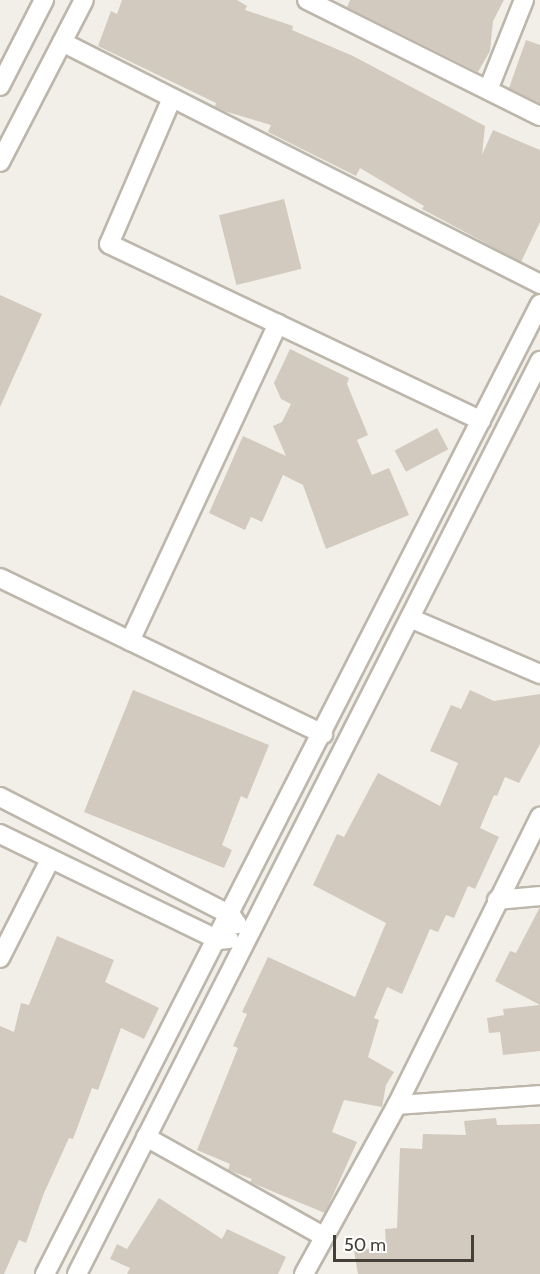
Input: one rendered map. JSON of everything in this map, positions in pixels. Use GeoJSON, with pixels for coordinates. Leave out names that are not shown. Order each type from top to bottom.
{"type":"FeatureCollection","features":[{"type":"Feature","properties":{"kind":"street"},"geometry":{"type":"LineString","coordinates":[[0,86],[44,0]]}},
{"type":"Feature","properties":{"kind":"street"},"geometry":{"type":"LineString","coordinates":[[0,162],[84,0]]}},
{"type":"Feature","properties":{"kind":"street"},"geometry":{"type":"LineString","coordinates":[[307,0],[540,116]]}},
{"type":"Feature","properties":{"kind":"street"},"geometry":{"type":"LineString","coordinates":[[488,90],[524,0]]}},
{"type":"Feature","properties":{"kind":"street"},"geometry":{"type":"LineString","coordinates":[[62,42],[540,284]]}},
{"type":"Feature","properties":{"kind":"street"},"geometry":{"type":"LineString","coordinates":[[172,98],[109,244],[481,421]]}},
{"type":"Feature","properties":{"kind":"street"},"geometry":{"type":"LineString","coordinates":[[45,1274],[231,915],[540,304]]}},
{"type":"Feature","properties":{"kind":"street"},"geometry":{"type":"LineString","coordinates":[[130,641],[278,324]]}},
{"type":"Feature","properties":{"kind":"street"},"geometry":{"type":"LineString","coordinates":[[77,1274],[540,361]]}},
{"type":"Feature","properties":{"kind":"street"},"geometry":{"type":"LineString","coordinates":[[0,578],[322,734]]}},
{"type":"Feature","properties":{"kind":"street"},"geometry":{"type":"LineString","coordinates":[[410,618],[540,674]]}},
{"type":"Feature","properties":{"kind":"street"},"geometry":{"type":"LineString","coordinates":[[0,797],[231,915],[248,938]]}},
{"type":"Feature","properties":{"kind":"street"},"geometry":{"type":"LineString","coordinates":[[304,1274],[397,1105],[540,817]]}},
{"type":"Feature","properties":{"kind":"street"},"geometry":{"type":"LineString","coordinates":[[0,834],[218,939],[248,938]]}},
{"type":"Feature","properties":{"kind":"street"},"geometry":{"type":"LineString","coordinates":[[0,958],[50,860]]}},
{"type":"Feature","properties":{"kind":"street"},"geometry":{"type":"LineString","coordinates":[[497,900],[540,896]]}},
{"type":"Feature","properties":{"kind":"street"},"geometry":{"type":"LineString","coordinates":[[397,1105],[540,1095]]}},
{"type":"Feature","properties":{"kind":"street"},"geometry":{"type":"LineString","coordinates":[[146,1137],[323,1236]]}},
{"type":"Feature","properties":{"kind":"building"},"geometry":{"type":"Polygon","coordinates":[[[122,0],[237,0],[247,6],[245,10],[293,26],[292,30],[353,56],[485,126],[482,155],[493,130],[540,150],[540,222],[521,262],[422,209],[424,206],[360,168],[356,176],[268,132],[271,125],[215,107],[216,103],[98,46],[111,11],[117,14],[122,0]]]}},
{"type":"Feature","properties":{"kind":"building"},"geometry":{"type":"Polygon","coordinates":[[[350,0],[504,0],[493,21],[490,51],[478,72],[347,7],[350,0]]]}},
{"type":"Feature","properties":{"kind":"building"},"geometry":{"type":"Polygon","coordinates":[[[526,40],[540,45],[540,103],[509,88],[526,40]]]}},
{"type":"Feature","properties":{"kind":"building"},"geometry":{"type":"Polygon","coordinates":[[[284,199],[301,269],[236,285],[219,215],[284,199]]]}},
{"type":"Feature","properties":{"kind":"building"},"geometry":{"type":"Polygon","coordinates":[[[0,295],[42,314],[0,407],[0,295]]]}},
{"type":"Feature","properties":{"kind":"building"},"geometry":{"type":"Polygon","coordinates":[[[290,349],[349,378],[347,384],[368,435],[357,440],[372,475],[389,468],[409,515],[326,549],[303,485],[283,475],[262,522],[251,517],[245,530],[209,513],[243,436],[286,456],[273,426],[282,422],[291,404],[281,399],[274,383],[290,349]]]}},
{"type":"Feature","properties":{"kind":"building"},"geometry":{"type":"Polygon","coordinates":[[[437,428],[448,449],[406,472],[395,451],[437,428]]]}},
{"type":"Feature","properties":{"kind":"building"},"geometry":{"type":"Polygon","coordinates":[[[133,690],[269,745],[247,799],[241,796],[222,845],[232,850],[224,868],[84,812],[133,690]]]}},
{"type":"Feature","properties":{"kind":"building"},"geometry":{"type":"Polygon","coordinates":[[[470,690],[494,701],[540,694],[540,744],[519,783],[505,777],[497,796],[494,795],[480,828],[499,837],[475,889],[468,886],[454,918],[446,915],[438,932],[430,929],[402,994],[387,987],[374,1018],[379,1020],[368,1057],[394,1072],[386,1085],[382,1107],[344,1100],[332,1132],[357,1142],[325,1213],[250,1182],[252,1179],[228,1170],[230,1164],[197,1150],[238,1048],[233,1046],[247,1014],[242,1012],[268,957],[355,997],[386,923],[313,885],[337,834],[344,837],[378,773],[440,806],[458,763],[430,751],[451,705],[461,709],[470,690]]]}},
{"type":"Feature","properties":{"kind":"building"},"geometry":{"type":"Polygon","coordinates":[[[540,907],[540,1005],[495,981],[510,951],[516,953],[540,907]]]}},
{"type":"Feature","properties":{"kind":"building"},"geometry":{"type":"Polygon","coordinates":[[[57,936],[114,960],[105,982],[159,1008],[144,1039],[121,1028],[98,1090],[92,1088],[73,1139],[69,1138],[44,1193],[26,1243],[19,1240],[4,1274],[0,1274],[0,1026],[14,1032],[21,1003],[29,1005],[57,936]]]}},
{"type":"Feature","properties":{"kind":"building"},"geometry":{"type":"Polygon","coordinates":[[[540,1005],[540,1051],[503,1055],[500,1032],[489,1033],[487,1018],[504,1015],[503,1009],[540,1005]]]}},
{"type":"Feature","properties":{"kind":"building"},"geometry":{"type":"Polygon","coordinates":[[[496,1118],[497,1125],[540,1124],[540,1274],[358,1274],[354,1251],[386,1246],[385,1229],[397,1228],[400,1148],[422,1149],[423,1134],[466,1135],[464,1121],[496,1118]]]}},
{"type":"Feature","properties":{"kind":"building"},"geometry":{"type":"Polygon","coordinates":[[[159,1198],[222,1239],[227,1229],[286,1257],[278,1274],[127,1274],[130,1268],[110,1259],[117,1244],[127,1249],[159,1198]]]}}]}
